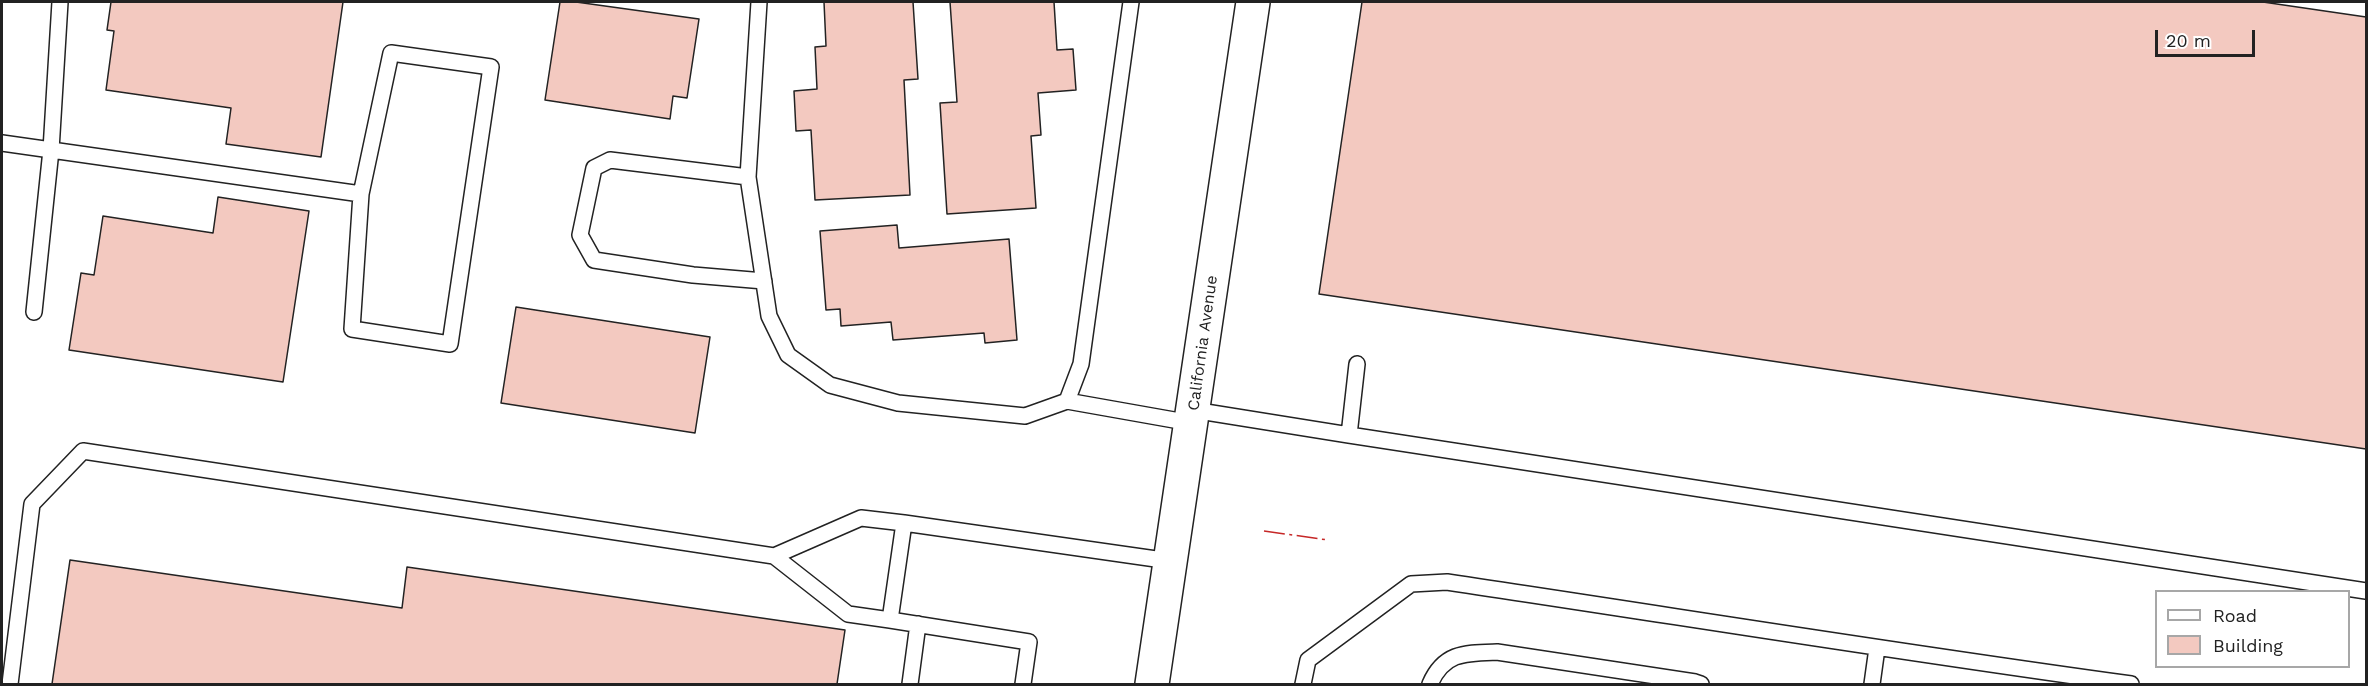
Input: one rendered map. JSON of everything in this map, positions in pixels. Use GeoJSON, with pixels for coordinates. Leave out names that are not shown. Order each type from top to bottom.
{"type":"FeatureCollection","features":[{"type":"Feature","properties":{"kind":"main road","name":"California Avenue"},"geometry":{"type":"LineString","coordinates":[[1152,684],[1253,2]]}},
{"type":"Feature","properties":{"kind":"lane"},"geometry":{"type":"LineString","coordinates":[[34,312],[51,150],[60,2]]}},
{"type":"Feature","properties":{"kind":"lane"},"geometry":{"type":"LineString","coordinates":[[759,2],[748,177],[769,316],[788,355],[830,385],[898,403],[1025,416],[1067,401],[1348,435],[2367,591]]}},
{"type":"Feature","properties":{"kind":"lane"},"geometry":{"type":"LineString","coordinates":[[1067,401],[1081,364],[1131,2]]}},
{"type":"Feature","properties":{"kind":"lane"},"geometry":{"type":"LineString","coordinates":[[391,53],[491,67],[450,344],[352,329],[361,194],[391,53]]}},
{"type":"Feature","properties":{"kind":"lane"},"geometry":{"type":"LineString","coordinates":[[2,142],[361,194]]}},
{"type":"Feature","properties":{"kind":"lane"},"geometry":{"type":"LineString","coordinates":[[748,177],[610,160],[594,168],[580,235],[594,260],[693,275],[764,281]]}},
{"type":"Feature","properties":{"kind":"lane"},"geometry":{"type":"LineString","coordinates":[[1348,435],[1357,364]]}},
{"type":"Feature","properties":{"kind":"lane"},"geometry":{"type":"LineString","coordinates":[[10,684],[32,504],[83,451],[774,556],[848,614],[1029,642],[1023,684]]}},
{"type":"Feature","properties":{"kind":"lane"},"geometry":{"type":"LineString","coordinates":[[774,556],[861,518],[1170,561]]}},
{"type":"Feature","properties":{"kind":"lane"},"geometry":{"type":"LineString","coordinates":[[890,620],[903,523]]}},
{"type":"Feature","properties":{"kind":"lane"},"geometry":{"type":"LineString","coordinates":[[1303,684],[1308,660],[1411,584],[1447,582],[1877,648],[2131,684]]}},
{"type":"Feature","properties":{"kind":"lane"},"geometry":{"type":"LineString","coordinates":[[910,684],[918,624]]}},
{"type":"Feature","properties":{"kind":"lane"},"geometry":{"type":"LineString","coordinates":[[1872,684],[1877,648]]}},
{"type":"Feature","properties":{"kind":"lane"},"geometry":{"type":"LineString","coordinates":[[1430,684],[1437,669],[1448,660],[1471,652],[1488,652],[1701,684]]}},
{"type":"Feature","properties":{"kind":"building"},"geometry":{"type":"Polygon","coordinates":[[[111,2],[343,2],[321,157],[226,144],[231,108],[106,90],[114,31],[107,30],[111,2]]]}},
{"type":"Feature","properties":{"kind":"building"},"geometry":{"type":"Polygon","coordinates":[[[560,2],[576,2],[699,19],[687,98],[673,96],[670,119],[545,100],[560,2]]]}},
{"type":"Feature","properties":{"kind":"building"},"geometry":{"type":"Polygon","coordinates":[[[824,2],[913,2],[918,79],[904,80],[910,195],[815,200],[811,130],[796,131],[794,91],[817,89],[815,47],[826,46],[824,2]]]}},
{"type":"Feature","properties":{"kind":"building"},"geometry":{"type":"Polygon","coordinates":[[[950,2],[1054,2],[1057,50],[1073,49],[1076,90],[1038,93],[1041,135],[1031,136],[1036,208],[947,214],[940,103],[957,102],[950,2]]]}},
{"type":"Feature","properties":{"kind":"building"},"geometry":{"type":"Polygon","coordinates":[[[1362,2],[2263,2],[2366,17],[2366,449],[1319,294],[1362,2]]]}},
{"type":"Feature","properties":{"kind":"building"},"geometry":{"type":"Polygon","coordinates":[[[218,197],[309,211],[283,382],[69,350],[81,273],[94,275],[103,216],[213,233],[218,197]]]}},
{"type":"Feature","properties":{"kind":"building"},"geometry":{"type":"Polygon","coordinates":[[[897,225],[899,248],[1009,239],[1017,340],[985,343],[984,333],[893,340],[891,322],[841,326],[840,309],[826,310],[820,231],[897,225]]]}},
{"type":"Feature","properties":{"kind":"building"},"geometry":{"type":"Polygon","coordinates":[[[516,307],[710,337],[695,433],[501,403],[516,307]]]}},
{"type":"Feature","properties":{"kind":"building"},"geometry":{"type":"Polygon","coordinates":[[[70,560],[402,608],[407,567],[845,630],[837,684],[52,684],[70,560]]]}},
{"type":"Feature","properties":{"kind":"power"},"geometry":{"type":"LineString","coordinates":[[1264,531],[1328,540]]}}]}
